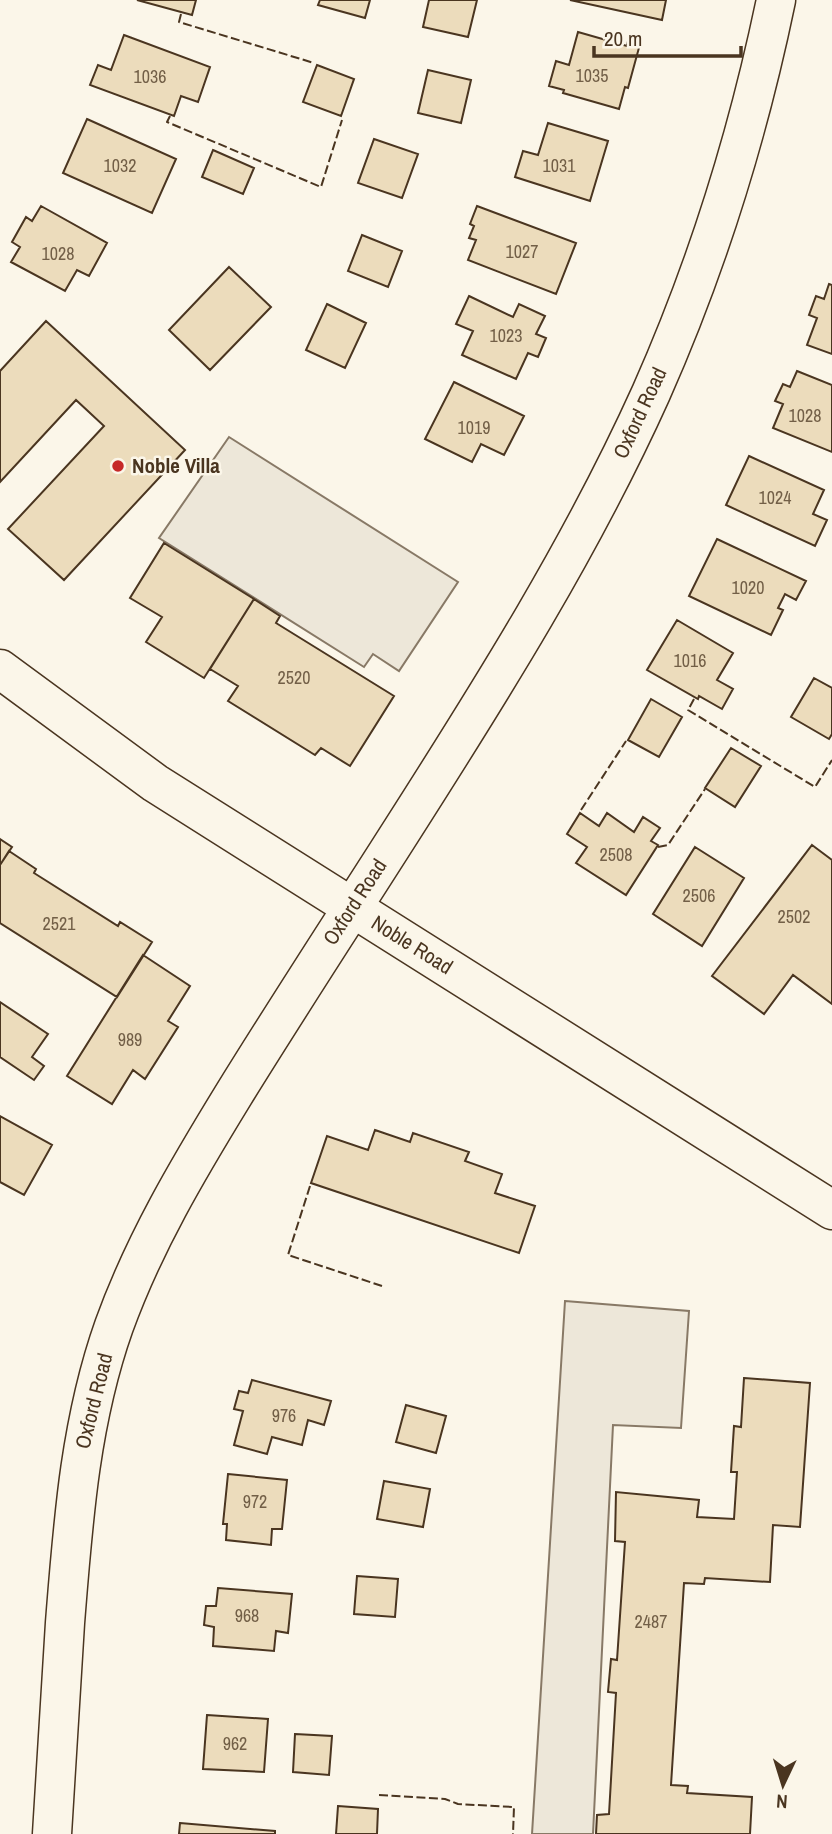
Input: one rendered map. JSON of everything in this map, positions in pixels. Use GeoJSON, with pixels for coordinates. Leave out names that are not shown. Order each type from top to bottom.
{"type":"FeatureCollection","features":[{"type":"Feature","properties":{"kind":"street","name":"Oxford Road"},"geometry":{"type":"LineString","coordinates":[[52,1834],[74,1507],[81,1457],[101,1365],[134,1274],[165,1210],[293,998],[528,627],[604,490],[651,392],[719,219],[751,109],[776,0]]}},
{"type":"Feature","properties":{"kind":"street","name":"Noble Road"},"geometry":{"type":"LineString","coordinates":[[0,669],[155,783],[832,1210]]}},
{"type":"Feature","properties":{"kind":"shaded area"},"geometry":{"type":"Polygon","coordinates":[[[229,437],[458,582],[399,671],[373,654],[364,667],[159,538],[229,437]]]}},
{"type":"Feature","properties":{"kind":"shaded area"},"geometry":{"type":"Polygon","coordinates":[[[565,1301],[689,1311],[681,1428],[613,1425],[593,1834],[532,1834],[565,1301]]]}},
{"type":"Feature","properties":{"kind":"building"},"geometry":{"type":"Polygon","coordinates":[[[137,0],[196,0],[192,15],[137,0]]]}},
{"type":"Feature","properties":{"kind":"building"},"geometry":{"type":"Polygon","coordinates":[[[320,0],[370,0],[365,18],[318,5],[320,0]]]}},
{"type":"Feature","properties":{"kind":"building"},"geometry":{"type":"Polygon","coordinates":[[[429,0],[477,0],[468,37],[423,27],[429,0]]]}},
{"type":"Feature","properties":{"kind":"building"},"geometry":{"type":"Polygon","coordinates":[[[570,0],[666,0],[662,20],[570,0]]]}},
{"type":"Feature","properties":{"kind":"building"},"geometry":{"type":"Polygon","coordinates":[[[578,32],[627,46],[628,41],[640,44],[628,88],[625,87],[619,109],[563,93],[564,90],[549,86],[556,61],[569,65],[578,32]]]}},
{"type":"Feature","properties":{"kind":"building"},"geometry":{"type":"Polygon","coordinates":[[[124,35],[210,67],[198,102],[181,96],[174,116],[90,85],[98,65],[111,70],[124,35]]]}},
{"type":"Feature","properties":{"kind":"building"},"geometry":{"type":"Polygon","coordinates":[[[317,65],[354,79],[341,116],[303,102],[317,65]]]}},
{"type":"Feature","properties":{"kind":"building"},"geometry":{"type":"Polygon","coordinates":[[[428,70],[471,80],[461,123],[418,113],[428,70]]]}},
{"type":"Feature","properties":{"kind":"building"},"geometry":{"type":"Polygon","coordinates":[[[87,119],[176,159],[152,213],[63,173],[87,119]]]}},
{"type":"Feature","properties":{"kind":"building"},"geometry":{"type":"Polygon","coordinates":[[[548,123],[608,141],[590,201],[515,177],[523,151],[538,155],[548,123]]]}},
{"type":"Feature","properties":{"kind":"building"},"geometry":{"type":"Polygon","coordinates":[[[374,139],[418,154],[402,198],[358,183],[374,139]]]}},
{"type":"Feature","properties":{"kind":"building"},"geometry":{"type":"Polygon","coordinates":[[[213,150],[254,168],[243,194],[202,177],[213,150]]]}},
{"type":"Feature","properties":{"kind":"building"},"geometry":{"type":"Polygon","coordinates":[[[41,206],[107,243],[89,276],[77,270],[65,291],[11,262],[20,247],[12,242],[26,217],[32,221],[41,206]]]}},
{"type":"Feature","properties":{"kind":"building"},"geometry":{"type":"Polygon","coordinates":[[[477,206],[576,243],[556,294],[468,260],[476,240],[469,238],[474,226],[470,224],[477,206]]]}},
{"type":"Feature","properties":{"kind":"building"},"geometry":{"type":"Polygon","coordinates":[[[362,235],[402,251],[388,287],[348,271],[362,235]]]}},
{"type":"Feature","properties":{"kind":"building"},"geometry":{"type":"Polygon","coordinates":[[[229,267],[271,307],[210,370],[169,330],[229,267]]]}},
{"type":"Feature","properties":{"kind":"building"},"geometry":{"type":"Polygon","coordinates":[[[829,284],[832,285],[832,354],[807,345],[817,318],[809,315],[816,296],[824,299],[829,284]]]}},
{"type":"Feature","properties":{"kind":"building"},"geometry":{"type":"Polygon","coordinates":[[[469,296],[513,317],[519,304],[545,316],[536,334],[546,338],[538,357],[528,353],[516,379],[462,355],[473,331],[456,324],[469,296]]]}},
{"type":"Feature","properties":{"kind":"building"},"geometry":{"type":"Polygon","coordinates":[[[327,304],[366,323],[345,368],[306,350],[327,304]]]}},
{"type":"Feature","properties":{"kind":"building","name":"Noble Villa"},"geometry":{"type":"Polygon","coordinates":[[[46,321],[185,450],[64,580],[8,529],[104,426],[76,400],[0,482],[0,371],[46,321]]]}},
{"type":"Feature","properties":{"kind":"building"},"geometry":{"type":"Polygon","coordinates":[[[797,371],[832,385],[832,452],[773,428],[783,404],[775,401],[783,384],[790,387],[797,371]]]}},
{"type":"Feature","properties":{"kind":"building"},"geometry":{"type":"Polygon","coordinates":[[[454,382],[524,416],[504,455],[481,444],[472,462],[425,439],[454,382]]]}},
{"type":"Feature","properties":{"kind":"building"},"geometry":{"type":"Polygon","coordinates":[[[749,456],[824,490],[813,514],[827,520],[815,546],[726,505],[749,456]]]}},
{"type":"Feature","properties":{"kind":"building"},"geometry":{"type":"Polygon","coordinates":[[[717,539],[806,581],[796,600],[785,594],[778,608],[783,610],[771,635],[689,596],[717,539]]]}},
{"type":"Feature","properties":{"kind":"building"},"geometry":{"type":"Polygon","coordinates":[[[164,543],[254,599],[204,678],[146,642],[162,617],[130,598],[164,543]]]}},
{"type":"Feature","properties":{"kind":"building"},"geometry":{"type":"Polygon","coordinates":[[[254,599],[280,616],[276,623],[394,696],[350,766],[321,748],[315,755],[228,701],[238,686],[210,669],[254,599]]]}},
{"type":"Feature","properties":{"kind":"building"},"geometry":{"type":"Polygon","coordinates":[[[677,620],[733,653],[717,680],[733,689],[722,709],[699,696],[698,699],[647,670],[677,620]]]}},
{"type":"Feature","properties":{"kind":"building"},"geometry":{"type":"Polygon","coordinates":[[[814,678],[832,688],[832,734],[829,739],[791,717],[814,678]]]}},
{"type":"Feature","properties":{"kind":"building"},"geometry":{"type":"Polygon","coordinates":[[[651,699],[682,717],[659,757],[628,740],[651,699]]]}},
{"type":"Feature","properties":{"kind":"building"},"geometry":{"type":"Polygon","coordinates":[[[731,748],[761,766],[735,807],[705,788],[731,748]]]}},
{"type":"Feature","properties":{"kind":"building"},"geometry":{"type":"Polygon","coordinates":[[[580,813],[599,826],[607,813],[634,832],[643,817],[660,828],[651,841],[658,845],[626,895],[576,863],[587,847],[567,834],[580,813]]]}},
{"type":"Feature","properties":{"kind":"building"},"geometry":{"type":"Polygon","coordinates":[[[0,839],[12,847],[0,865],[0,839]]]}},
{"type":"Feature","properties":{"kind":"building"},"geometry":{"type":"Polygon","coordinates":[[[812,845],[832,860],[832,1004],[793,975],[764,1014],[712,976],[812,845]]]}},
{"type":"Feature","properties":{"kind":"building"},"geometry":{"type":"Polygon","coordinates":[[[695,847],[744,878],[702,946],[653,914],[695,847]]]}},
{"type":"Feature","properties":{"kind":"building"},"geometry":{"type":"Polygon","coordinates":[[[9,851],[36,869],[34,873],[118,926],[120,922],[152,942],[117,997],[0,923],[0,865],[9,851]]]}},
{"type":"Feature","properties":{"kind":"building"},"geometry":{"type":"Polygon","coordinates":[[[143,955],[190,986],[168,1021],[178,1027],[145,1079],[133,1070],[112,1104],[67,1076],[143,955]]]}},
{"type":"Feature","properties":{"kind":"building"},"geometry":{"type":"Polygon","coordinates":[[[0,1002],[48,1034],[32,1057],[44,1066],[34,1080],[0,1057],[0,1002]]]}},
{"type":"Feature","properties":{"kind":"building"},"geometry":{"type":"Polygon","coordinates":[[[0,1116],[52,1145],[24,1195],[0,1182],[0,1116]]]}},
{"type":"Feature","properties":{"kind":"building"},"geometry":{"type":"Polygon","coordinates":[[[375,1130],[410,1142],[413,1133],[469,1152],[465,1161],[502,1174],[495,1193],[535,1206],[519,1253],[311,1183],[327,1136],[368,1150],[375,1130]]]}},
{"type":"Feature","properties":{"kind":"building"},"geometry":{"type":"Polygon","coordinates":[[[744,1378],[810,1383],[800,1527],[773,1525],[770,1582],[705,1578],[704,1584],[684,1583],[671,1785],[688,1786],[687,1793],[752,1797],[750,1834],[596,1834],[597,1815],[609,1814],[616,1693],[608,1692],[611,1659],[617,1660],[625,1542],[615,1541],[616,1492],[699,1500],[697,1517],[734,1519],[737,1472],[731,1472],[734,1426],[741,1427],[744,1378]]]}},
{"type":"Feature","properties":{"kind":"building"},"geometry":{"type":"Polygon","coordinates":[[[252,1380],[331,1401],[324,1425],[308,1420],[302,1445],[272,1437],[267,1454],[234,1445],[243,1411],[234,1409],[239,1391],[248,1393],[252,1380]]]}},
{"type":"Feature","properties":{"kind":"building"},"geometry":{"type":"Polygon","coordinates":[[[406,1405],[446,1416],[436,1453],[396,1442],[406,1405]]]}},
{"type":"Feature","properties":{"kind":"building"},"geometry":{"type":"Polygon","coordinates":[[[228,1474],[287,1480],[282,1529],[272,1529],[271,1545],[226,1540],[227,1524],[223,1524],[228,1474]]]}},
{"type":"Feature","properties":{"kind":"building"},"geometry":{"type":"Polygon","coordinates":[[[384,1481],[430,1489],[423,1527],[377,1519],[384,1481]]]}},
{"type":"Feature","properties":{"kind":"building"},"geometry":{"type":"Polygon","coordinates":[[[357,1576],[398,1579],[395,1617],[354,1614],[357,1576]]]}},
{"type":"Feature","properties":{"kind":"building"},"geometry":{"type":"Polygon","coordinates":[[[218,1588],[292,1594],[288,1633],[276,1631],[274,1651],[213,1646],[214,1627],[204,1625],[206,1606],[216,1606],[218,1588]]]}},
{"type":"Feature","properties":{"kind":"building"},"geometry":{"type":"Polygon","coordinates":[[[207,1715],[268,1719],[264,1772],[203,1769],[207,1715]]]}},
{"type":"Feature","properties":{"kind":"building"},"geometry":{"type":"Polygon","coordinates":[[[295,1734],[332,1736],[329,1775],[293,1772],[295,1734]]]}},
{"type":"Feature","properties":{"kind":"building"},"geometry":{"type":"Polygon","coordinates":[[[338,1806],[378,1809],[377,1834],[336,1834],[338,1806]]]}},
{"type":"Feature","properties":{"kind":"building"},"geometry":{"type":"Polygon","coordinates":[[[180,1823],[275,1831],[275,1834],[179,1834],[180,1823]]]}},
{"type":"Feature","properties":{"kind":"fence"},"geometry":{"type":"LineString","coordinates":[[181,14],[179,22],[314,63]]}},
{"type":"Feature","properties":{"kind":"fence"},"geometry":{"type":"LineString","coordinates":[[170,116],[167,122],[321,187],[342,120]]}},
{"type":"Feature","properties":{"kind":"fence"},"geometry":{"type":"LineString","coordinates":[[694,699],[688,710],[815,787],[832,760]]}},
{"type":"Feature","properties":{"kind":"fence"},"geometry":{"type":"LineString","coordinates":[[581,810],[626,741]]}},
{"type":"Feature","properties":{"kind":"fence"},"geometry":{"type":"LineString","coordinates":[[658,847],[668,845],[705,789]]}},
{"type":"Feature","properties":{"kind":"fence"},"geometry":{"type":"LineString","coordinates":[[310,1186],[288,1255],[382,1286]]}},
{"type":"Feature","properties":{"kind":"fence"},"geometry":{"type":"LineString","coordinates":[[379,1795],[514,1807],[513,1834]]}},
{"type":"Feature","properties":{"kind":"place","name":"Noble Villa"},"geometry":{"type":"Point","coordinates":[118,466]}}]}
